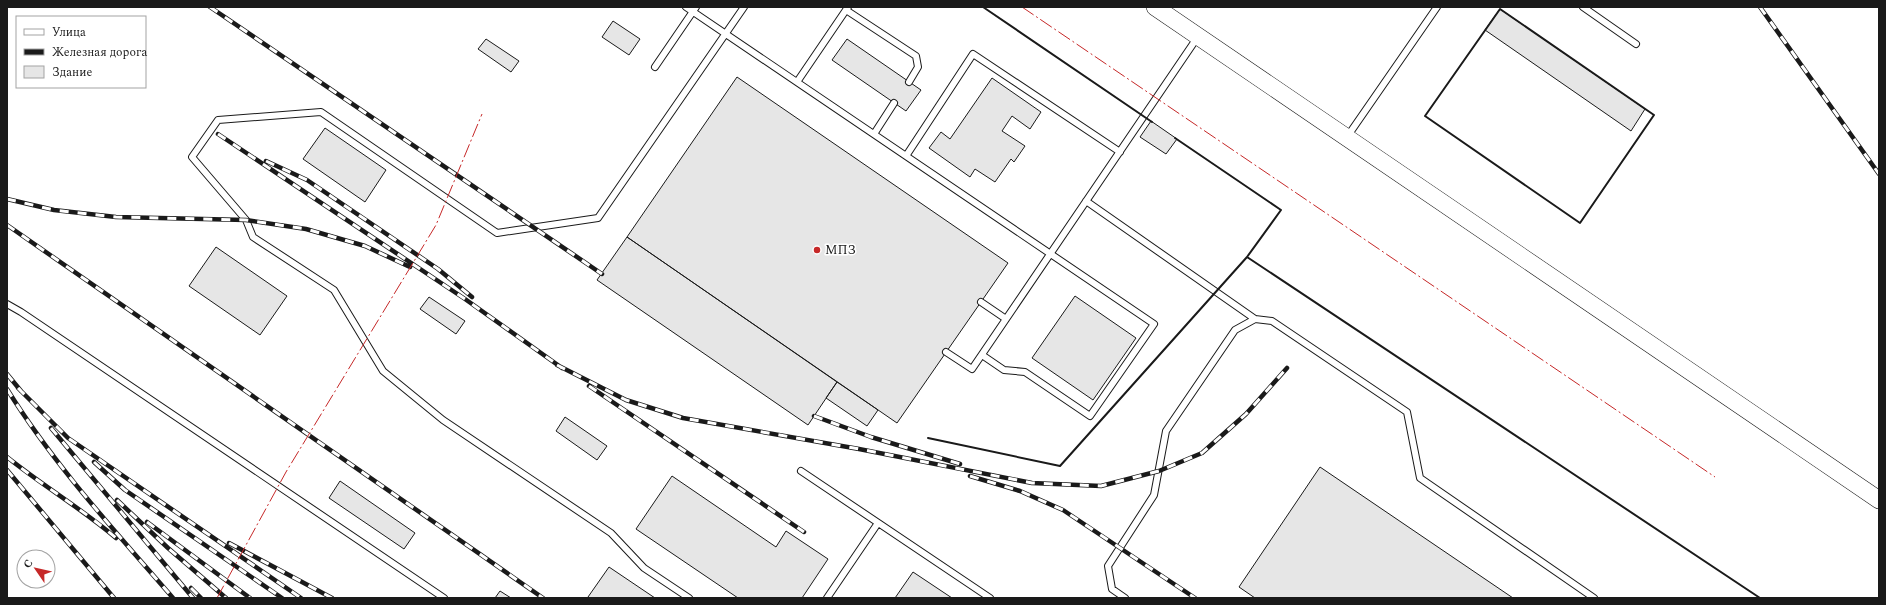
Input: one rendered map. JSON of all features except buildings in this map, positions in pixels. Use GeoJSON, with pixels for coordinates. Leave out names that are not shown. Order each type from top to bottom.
{"type":"FeatureCollection","features":[{"type":"Feature","properties":{"kind":"street"},"geometry":{"type":"LineString","coordinates":[[1155,7],[1879,500]]}},
{"type":"Feature","properties":{"kind":"lane"},"geometry":{"type":"LineString","coordinates":[[686,7],[694,9],[725,34],[1154,324],[1090,416],[1025,372],[1004,370],[982,355]]}},
{"type":"Feature","properties":{"kind":"lane"},"geometry":{"type":"LineString","coordinates":[[689,598],[644,568],[611,533],[443,420],[384,371],[334,290],[253,237],[246,220],[192,157],[218,120],[321,112],[497,233],[598,218],[744,7]]}},
{"type":"Feature","properties":{"kind":"lane"},"geometry":{"type":"LineString","coordinates":[[1346,138],[1436,7]]}},
{"type":"Feature","properties":{"kind":"lane"},"geometry":{"type":"LineString","coordinates":[[1583,7],[1636,44]]}},
{"type":"Feature","properties":{"kind":"lane"},"geometry":{"type":"LineString","coordinates":[[797,82],[847,8],[916,56],[918,67],[909,82]]}},
{"type":"Feature","properties":{"kind":"lane"},"geometry":{"type":"LineString","coordinates":[[655,67],[694,9]]}},
{"type":"Feature","properties":{"kind":"lane"},"geometry":{"type":"LineString","coordinates":[[946,352],[972,369],[1198,37]]}},
{"type":"Feature","properties":{"kind":"lane"},"geometry":{"type":"LineString","coordinates":[[906,156],[973,54],[1120,152]]}},
{"type":"Feature","properties":{"kind":"lane"},"geometry":{"type":"LineString","coordinates":[[874,134],[894,103]]}},
{"type":"Feature","properties":{"kind":"lane"},"geometry":{"type":"LineString","coordinates":[[1086,202],[1255,319],[1272,321],[1407,412],[1420,478],[1594,598]]}},
{"type":"Feature","properties":{"kind":"lane"},"geometry":{"type":"LineString","coordinates":[[981,302],[1006,319]]}},
{"type":"Feature","properties":{"kind":"lane"},"geometry":{"type":"LineString","coordinates":[[7,304],[444,598]]}},
{"type":"Feature","properties":{"kind":"lane"},"geometry":{"type":"LineString","coordinates":[[1125,598],[1112,589],[1108,566],[1154,495],[1166,431],[1235,330],[1255,319]]}},
{"type":"Feature","properties":{"kind":"lane"},"geometry":{"type":"LineString","coordinates":[[802,471],[990,598]]}},
{"type":"Feature","properties":{"kind":"lane"},"geometry":{"type":"LineString","coordinates":[[827,598],[878,523]]}},
{"type":"Feature","properties":{"kind":"railway"},"geometry":{"type":"LineString","coordinates":[[210,7],[602,274]]}},
{"type":"Feature","properties":{"kind":"railway"},"geometry":{"type":"LineString","coordinates":[[1760,7],[1879,174]]}},
{"type":"Feature","properties":{"kind":"railway"},"geometry":{"type":"LineString","coordinates":[[218,134],[465,299],[562,368]]}},
{"type":"Feature","properties":{"kind":"railway"},"geometry":{"type":"LineString","coordinates":[[266,161],[307,180],[438,269],[472,297]]}},
{"type":"Feature","properties":{"kind":"railway"},"geometry":{"type":"LineString","coordinates":[[7,199],[54,210],[116,217],[246,220],[306,229],[365,246],[410,267]]}},
{"type":"Feature","properties":{"kind":"railway"},"geometry":{"type":"LineString","coordinates":[[7,225],[543,598]]}},
{"type":"Feature","properties":{"kind":"railway"},"geometry":{"type":"LineString","coordinates":[[557,365],[626,400],[683,418],[859,449],[1032,483],[1101,486],[1159,471],[1202,453],[1246,414],[1287,368]]}},
{"type":"Feature","properties":{"kind":"railway"},"geometry":{"type":"LineString","coordinates":[[7,374],[21,391]]}},
{"type":"Feature","properties":{"kind":"railway"},"geometry":{"type":"LineString","coordinates":[[589,386],[804,532]]}},
{"type":"Feature","properties":{"kind":"railway"},"geometry":{"type":"LineString","coordinates":[[18,388],[68,438],[301,598]]}},
{"type":"Feature","properties":{"kind":"railway"},"geometry":{"type":"LineString","coordinates":[[7,389],[25,417],[65,471],[173,598]]}},
{"type":"Feature","properties":{"kind":"railway"},"geometry":{"type":"LineString","coordinates":[[814,416],[871,437],[960,464]]}},
{"type":"Feature","properties":{"kind":"railway"},"geometry":{"type":"LineString","coordinates":[[51,428],[193,598]]}},
{"type":"Feature","properties":{"kind":"railway"},"geometry":{"type":"LineString","coordinates":[[7,457],[116,538]]}},
{"type":"Feature","properties":{"kind":"railway"},"geometry":{"type":"LineString","coordinates":[[94,462],[125,490],[282,598]]}},
{"type":"Feature","properties":{"kind":"railway"},"geometry":{"type":"LineString","coordinates":[[7,470],[114,598]]}},
{"type":"Feature","properties":{"kind":"railway"},"geometry":{"type":"LineString","coordinates":[[970,476],[1020,491],[1063,510],[1195,598]]}},
{"type":"Feature","properties":{"kind":"railway"},"geometry":{"type":"LineString","coordinates":[[117,500],[168,548],[226,598]]}},
{"type":"Feature","properties":{"kind":"railway"},"geometry":{"type":"LineString","coordinates":[[147,522],[250,598]]}},
{"type":"Feature","properties":{"kind":"railway"},"geometry":{"type":"LineString","coordinates":[[229,543],[332,598]]}},
{"type":"Feature","properties":{"kind":"railway"},"geometry":{"type":"LineString","coordinates":[[191,588],[201,598]]}},
{"type":"Feature","properties":{"kind":"wall"},"geometry":{"type":"LineString","coordinates":[[983,7],[1152,122]]}},
{"type":"Feature","properties":{"kind":"wall"},"geometry":{"type":"LineString","coordinates":[[1500,9],[1654,115],[1580,223],[1425,116],[1500,9]]}},
{"type":"Feature","properties":{"kind":"wall"},"geometry":{"type":"LineString","coordinates":[[1175,138],[1281,210],[1247,257],[1760,598]]}},
{"type":"Feature","properties":{"kind":"wall"},"geometry":{"type":"LineString","coordinates":[[928,438],[1060,466],[1247,257]]}},
{"type":"Feature","properties":{"kind":"power"},"geometry":{"type":"LineString","coordinates":[[1022,7],[1715,477]]}},
{"type":"Feature","properties":{"kind":"power"},"geometry":{"type":"LineString","coordinates":[[217,598],[286,472],[436,225],[482,114]]}},
{"type":"Feature","properties":{"kind":"place","name":"МПЗ"},"geometry":{"type":"Point","coordinates":[817,250]}}]}
